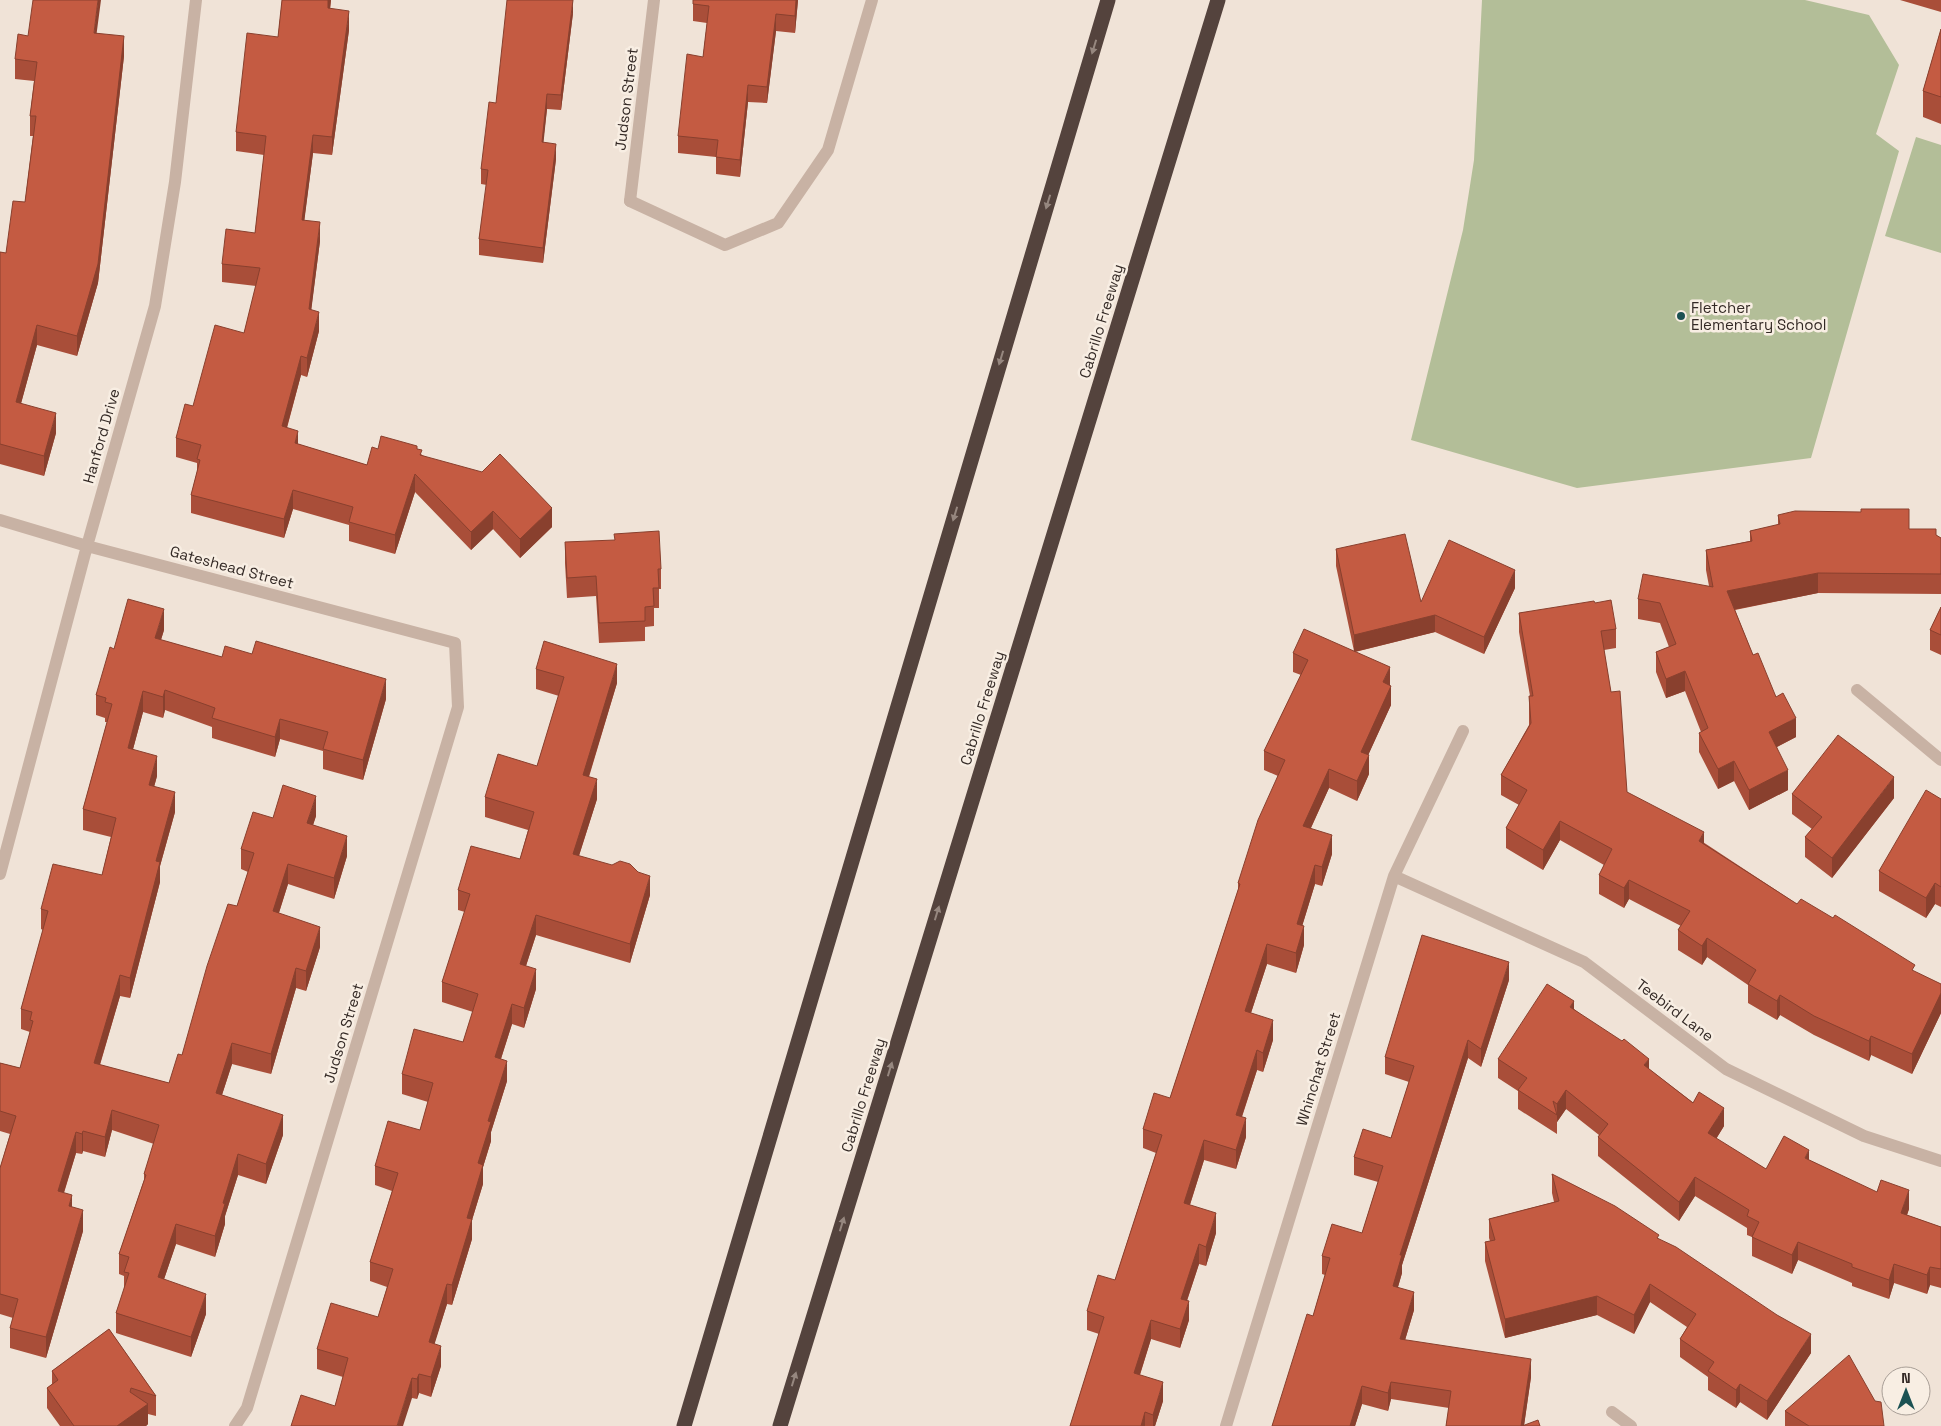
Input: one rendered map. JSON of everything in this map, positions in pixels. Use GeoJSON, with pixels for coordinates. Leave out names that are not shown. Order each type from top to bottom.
{"type":"FeatureCollection","features":[{"type":"Feature","properties":{"kind":"highway"},"geometry":{"type":"LineString","coordinates":[[684,1426],[1108,0]]}},
{"type":"Feature","properties":{"kind":"highway","name":"Cabrillo Freeway"},"geometry":{"type":"LineString","coordinates":[[780,1426],[1218,0]]}},
{"type":"Feature","properties":{"kind":"street","name":"Hanford Drive"},"geometry":{"type":"LineString","coordinates":[[0,874],[87,546],[155,306],[175,182],[196,0]]}},
{"type":"Feature","properties":{"kind":"street","name":"Judson Street"},"geometry":{"type":"LineString","coordinates":[[654,0],[630,201],[725,246],[778,223],[828,150],[872,0]]}},
{"type":"Feature","properties":{"kind":"street","name":"Gateshead Street"},"geometry":{"type":"LineString","coordinates":[[0,520],[87,546],[456,643]]}},
{"type":"Feature","properties":{"kind":"street","name":"Judson Street"},"geometry":{"type":"LineString","coordinates":[[235,1426],[247,1408],[458,707],[456,643]]}},
{"type":"Feature","properties":{"kind":"street"},"geometry":{"type":"LineString","coordinates":[[1856,690],[1941,760]]}},
{"type":"Feature","properties":{"kind":"street","name":"Whinchat Street"},"geometry":{"type":"LineString","coordinates":[[1226,1426],[1394,876],[1463,731]]}},
{"type":"Feature","properties":{"kind":"street","name":"Teebird Lane"},"geometry":{"type":"LineString","coordinates":[[1394,876],[1584,962],[1726,1069],[1864,1136],[1941,1160]]}},
{"type":"Feature","properties":{"kind":"street"},"geometry":{"type":"LineString","coordinates":[[1612,1412],[1631,1426]]}},
{"type":"Feature","properties":{"kind":"green space","name":"Fletcher Elementary School"},"geometry":{"type":"Polygon","coordinates":[[[1482,0],[1805,0],[1869,15],[1899,65],[1876,134],[1899,151],[1811,458],[1577,488],[1411,440],[1463,230],[1474,160],[1482,0]]]}},
{"type":"Feature","properties":{"kind":"green space"},"geometry":{"type":"Polygon","coordinates":[[[1916,137],[1941,145],[1941,253],[1885,236],[1916,137]]]}},
{"type":"Feature","properties":{"kind":"building"},"geometry":{"type":"Polygon","coordinates":[[[33,0],[98,0],[94,33],[124,36],[98,264],[77,336],[37,325],[16,402],[56,413],[44,456],[0,444],[0,252],[6,253],[13,201],[25,202],[36,116],[30,116],[37,62],[15,59],[18,34],[28,36],[33,0]]]}},
{"type":"Feature","properties":{"kind":"building"},"geometry":{"type":"Polygon","coordinates":[[[282,0],[328,0],[328,8],[349,11],[332,137],[313,135],[302,220],[320,222],[309,309],[319,312],[307,358],[301,356],[282,426],[298,431],[295,443],[367,465],[372,447],[378,449],[381,436],[417,446],[417,449],[422,450],[420,455],[482,472],[500,454],[552,508],[520,539],[493,511],[471,532],[415,474],[395,535],[349,522],[353,507],[293,490],[284,519],[191,495],[200,460],[197,459],[201,445],[176,438],[185,404],[193,406],[215,325],[244,333],[260,268],[222,264],[226,229],[255,233],[266,136],[236,132],[247,33],[278,37],[282,0]]]}},
{"type":"Feature","properties":{"kind":"building"},"geometry":{"type":"Polygon","coordinates":[[[507,0],[573,0],[561,95],[547,94],[542,142],[556,144],[543,248],[479,239],[488,170],[481,169],[489,102],[496,103],[507,0]]]}},
{"type":"Feature","properties":{"kind":"building"},"geometry":{"type":"Polygon","coordinates":[[[693,0],[796,0],[795,16],[776,14],[767,87],[748,85],[740,160],[716,157],[718,140],[678,136],[687,54],[703,57],[709,6],[693,4],[693,0]]]}},
{"type":"Feature","properties":{"kind":"building"},"geometry":{"type":"Polygon","coordinates":[[[1941,29],[1941,97],[1923,91],[1941,29]]]}},
{"type":"Feature","properties":{"kind":"building"},"geometry":{"type":"Polygon","coordinates":[[[1861,509],[1909,509],[1909,529],[1936,529],[1936,535],[1941,538],[1941,574],[1818,573],[1727,591],[1753,655],[1758,653],[1776,697],[1783,693],[1796,718],[1769,732],[1788,770],[1749,790],[1734,761],[1718,769],[1699,733],[1708,728],[1685,671],[1666,679],[1656,652],[1676,644],[1660,603],[1638,599],[1643,574],[1713,587],[1706,550],[1752,541],[1750,531],[1780,524],[1778,515],[1795,511],[1861,512],[1861,509]]]}},
{"type":"Feature","properties":{"kind":"building"},"geometry":{"type":"Polygon","coordinates":[[[659,531],[661,569],[658,569],[659,588],[653,588],[654,606],[645,607],[645,621],[599,623],[596,576],[567,578],[565,542],[615,540],[614,534],[659,531]]]}},
{"type":"Feature","properties":{"kind":"building"},"geometry":{"type":"Polygon","coordinates":[[[1405,534],[1421,602],[1449,540],[1515,570],[1484,637],[1435,615],[1354,635],[1336,549],[1405,534]]]}},
{"type":"Feature","properties":{"kind":"building"},"geometry":{"type":"Polygon","coordinates":[[[128,599],[164,609],[155,638],[222,657],[225,646],[252,654],[256,641],[386,679],[363,760],[323,749],[328,732],[280,719],[275,737],[212,718],[215,708],[165,690],[163,697],[143,691],[128,748],[157,756],[149,785],[175,792],[156,861],[160,862],[130,978],[120,975],[94,1063],[169,1083],[178,1054],[182,1055],[207,966],[228,904],[237,906],[254,853],[241,849],[253,812],[273,818],[283,785],[316,796],[307,823],[347,836],[334,878],[288,864],[273,911],[320,927],[306,971],[296,968],[271,1054],[232,1043],[216,1093],[283,1115],[266,1164],[238,1154],[215,1236],[176,1224],[158,1277],[206,1294],[191,1337],[116,1313],[129,1273],[124,1272],[129,1257],[119,1254],[146,1175],[144,1174],[159,1125],[112,1110],[105,1137],[83,1131],[82,1134],[76,1132],[58,1191],[72,1195],[69,1206],[83,1210],[46,1337],[10,1328],[18,1299],[0,1294],[0,1168],[16,1116],[0,1111],[0,1063],[20,1068],[33,1021],[30,1020],[32,1012],[21,1009],[48,911],[41,909],[53,864],[102,875],[116,818],[83,809],[112,704],[105,702],[106,698],[96,695],[110,647],[114,649],[128,599]]]}},
{"type":"Feature","properties":{"kind":"building"},"geometry":{"type":"Polygon","coordinates":[[[1611,600],[1616,629],[1601,631],[1611,692],[1620,691],[1627,792],[1704,832],[1699,841],[1797,904],[1801,899],[1833,918],[1835,915],[1915,965],[1912,970],[1941,984],[1941,993],[1912,1054],[1871,1036],[1869,1041],[1814,1016],[1780,995],[1777,1001],[1748,984],[1756,970],[1707,938],[1702,946],[1678,930],[1690,911],[1629,880],[1624,888],[1599,875],[1612,849],[1560,821],[1543,850],[1506,828],[1527,790],[1501,775],[1531,723],[1529,696],[1533,696],[1519,613],[1611,600]]]}},
{"type":"Feature","properties":{"kind":"building"},"geometry":{"type":"Polygon","coordinates":[[[1941,607],[1941,635],[1930,630],[1941,607]]]}},
{"type":"Feature","properties":{"kind":"building"},"geometry":{"type":"Polygon","coordinates":[[[1304,629],[1390,667],[1383,682],[1391,686],[1361,752],[1369,755],[1357,781],[1329,769],[1303,826],[1332,835],[1322,867],[1315,865],[1297,924],[1304,926],[1296,953],[1267,944],[1245,1011],[1273,1020],[1263,1053],[1257,1050],[1236,1115],[1246,1118],[1236,1150],[1204,1140],[1184,1203],[1216,1213],[1206,1247],[1199,1244],[1181,1299],[1189,1301],[1180,1329],[1151,1320],[1134,1373],[1163,1382],[1153,1415],[1145,1412],[1141,1426],[1070,1426],[1104,1317],[1087,1311],[1098,1275],[1115,1280],[1162,1135],[1143,1129],[1154,1093],[1170,1098],[1240,884],[1238,883],[1258,820],[1285,760],[1264,751],[1308,660],[1293,653],[1304,629]]]}},
{"type":"Feature","properties":{"kind":"building"},"geometry":{"type":"Polygon","coordinates":[[[544,641],[617,664],[583,775],[597,779],[573,854],[612,865],[620,861],[630,864],[638,872],[650,876],[630,944],[536,915],[520,964],[536,969],[524,1008],[512,1004],[495,1057],[507,1061],[488,1121],[491,1122],[478,1163],[483,1165],[467,1218],[472,1219],[452,1285],[447,1284],[429,1342],[441,1346],[431,1377],[419,1374],[417,1379],[412,1378],[397,1426],[291,1426],[301,1395],[335,1406],[348,1358],[317,1349],[331,1303],[378,1317],[393,1269],[370,1262],[398,1173],[375,1166],[388,1121],[420,1130],[433,1083],[402,1074],[414,1029],[463,1042],[478,994],[442,982],[470,894],[458,890],[471,846],[520,859],[534,812],[485,797],[498,754],[537,766],[564,677],[536,669],[544,641]]]}},
{"type":"Feature","properties":{"kind":"building"},"geometry":{"type":"Polygon","coordinates":[[[1838,735],[1894,777],[1832,858],[1805,837],[1822,817],[1792,794],[1838,735]]]}},
{"type":"Feature","properties":{"kind":"building"},"geometry":{"type":"Polygon","coordinates":[[[1926,790],[1941,799],[1941,887],[1935,883],[1926,898],[1879,871],[1926,790]]]}},
{"type":"Feature","properties":{"kind":"building"},"geometry":{"type":"Polygon","coordinates":[[[1422,935],[1509,962],[1481,1049],[1468,1040],[1400,1255],[1402,1255],[1393,1286],[1414,1292],[1400,1339],[1531,1359],[1521,1426],[1446,1426],[1451,1391],[1391,1382],[1388,1393],[1362,1386],[1350,1426],[1272,1426],[1307,1314],[1313,1316],[1330,1258],[1322,1256],[1332,1224],[1362,1233],[1383,1166],[1354,1157],[1363,1129],[1391,1138],[1414,1066],[1385,1057],[1422,935]]]}},
{"type":"Feature","properties":{"kind":"building"},"geometry":{"type":"Polygon","coordinates":[[[1547,984],[1574,1001],[1570,1007],[1622,1041],[1624,1039],[1649,1059],[1644,1065],[1693,1103],[1699,1092],[1724,1108],[1708,1133],[1766,1169],[1784,1136],[1809,1150],[1805,1158],[1877,1192],[1881,1180],[1909,1190],[1901,1213],[1941,1227],[1941,1269],[1930,1267],[1927,1275],[1894,1264],[1889,1280],[1852,1267],[1852,1264],[1798,1242],[1792,1255],[1752,1237],[1759,1222],[1747,1216],[1749,1210],[1695,1177],[1679,1202],[1598,1137],[1608,1124],[1566,1090],[1557,1104],[1553,1101],[1557,1115],[1518,1090],[1527,1078],[1498,1059],[1547,984]]]}},
{"type":"Feature","properties":{"kind":"building"},"geometry":{"type":"Polygon","coordinates":[[[1552,1174],[1615,1206],[1659,1235],[1657,1238],[1676,1247],[1777,1315],[1811,1334],[1767,1401],[1740,1384],[1736,1390],[1708,1371],[1714,1362],[1680,1339],[1696,1314],[1650,1284],[1634,1315],[1597,1296],[1505,1319],[1485,1242],[1495,1240],[1489,1219],[1559,1201],[1552,1174]]]}},
{"type":"Feature","properties":{"kind":"building"},"geometry":{"type":"Polygon","coordinates":[[[109,1329],[156,1396],[131,1388],[130,1392],[148,1404],[117,1426],[74,1426],[47,1388],[58,1380],[52,1371],[109,1329]]]}},
{"type":"Feature","properties":{"kind":"building"},"geometry":{"type":"Polygon","coordinates":[[[1849,1355],[1875,1401],[1881,1402],[1881,1416],[1883,1416],[1884,1426],[1809,1426],[1785,1411],[1849,1355]]]}},
{"type":"Feature","properties":{"kind":"building"},"geometry":{"type":"Polygon","coordinates":[[[1538,1420],[1540,1426],[1522,1426],[1538,1420]]]}},
{"type":"Feature","properties":{"kind":"place","name":"Fletcher Elementary School"},"geometry":{"type":"Point","coordinates":[1681,316]}}]}
